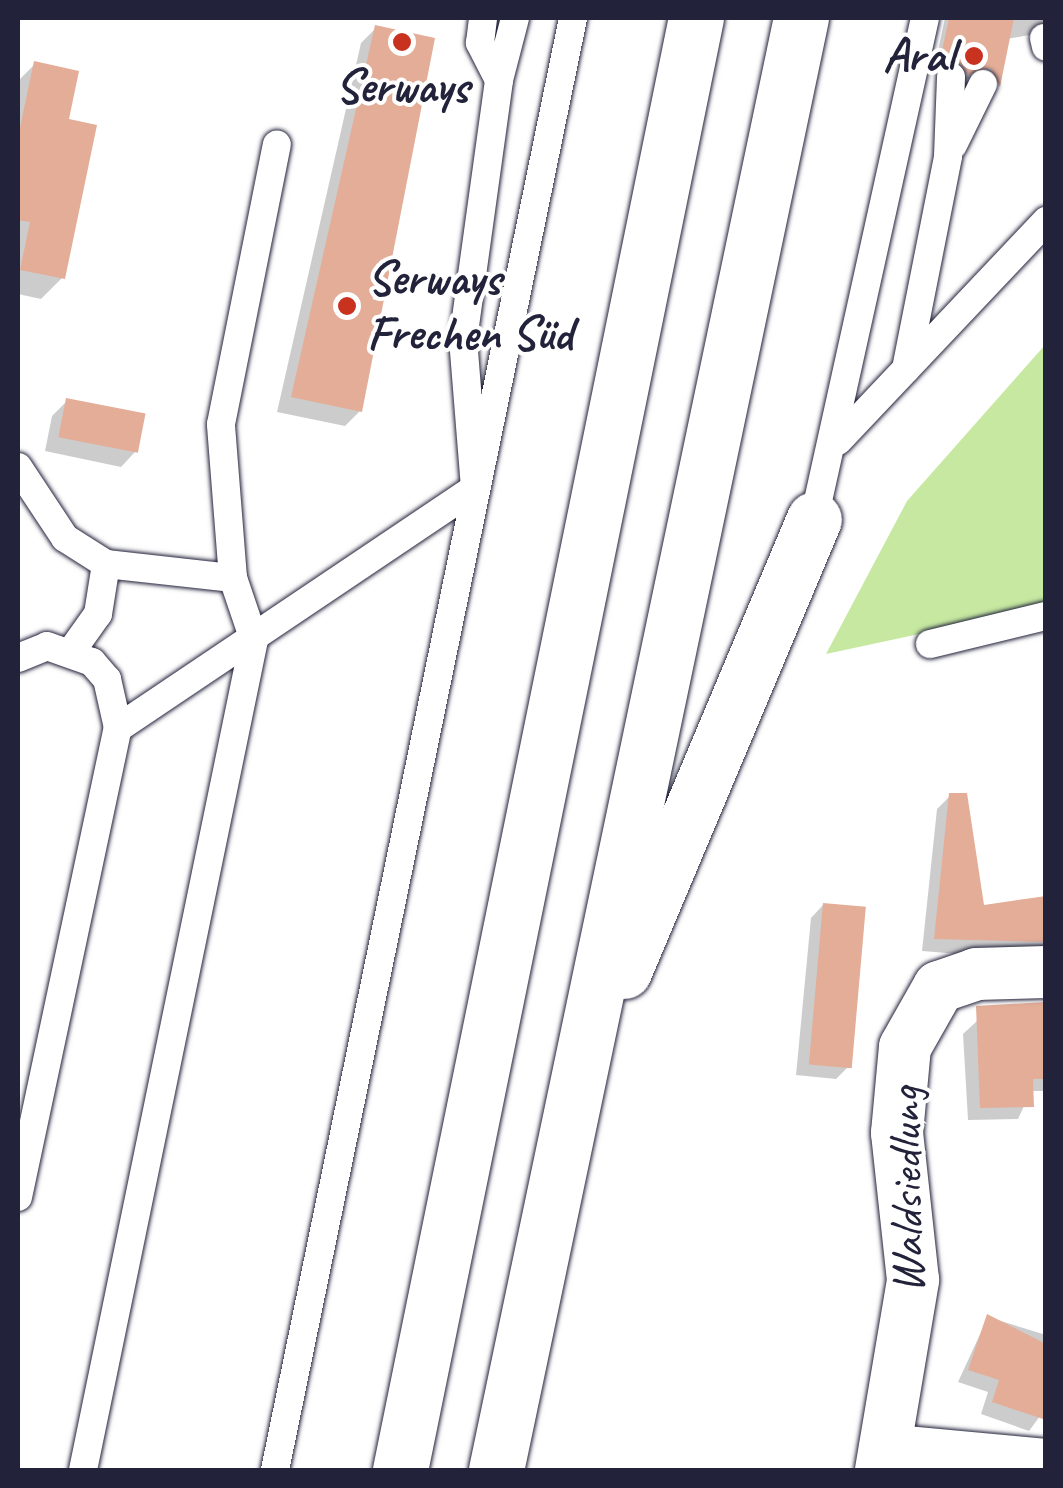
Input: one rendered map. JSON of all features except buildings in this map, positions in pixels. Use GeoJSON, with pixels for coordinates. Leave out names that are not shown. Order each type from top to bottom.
{"type":"FeatureCollection","features":[{"type":"Feature","properties":{"kind":"highway"},"geometry":{"type":"LineString","coordinates":[[400,1470],[696,18]]}},
{"type":"Feature","properties":{"kind":"highway"},"geometry":{"type":"LineString","coordinates":[[496,1470],[801,18]]}},
{"type":"Feature","properties":{"kind":"highway"},"geometry":{"type":"LineString","coordinates":[[581,1064],[741,710],[814,519]]}},
{"type":"Feature","properties":{"kind":"street","name":"Waldsiedlung"},"geometry":{"type":"LineString","coordinates":[[883,1460],[914,1280],[897,1133],[905,1047],[939,987],[976,974],[1046,972]]}},
{"type":"Feature","properties":{"kind":"street"},"geometry":{"type":"LineString","coordinates":[[883,1460],[1046,1465]]}},
{"type":"Feature","properties":{"kind":"lane"},"geometry":{"type":"LineString","coordinates":[[467,18],[482,30],[499,80]]}},
{"type":"Feature","properties":{"kind":"lane"},"geometry":{"type":"LineString","coordinates":[[475,488],[463,340],[499,80],[515,18]]}},
{"type":"Feature","properties":{"kind":"lane"},"geometry":{"type":"LineString","coordinates":[[275,1470],[572,18]]}},
{"type":"Feature","properties":{"kind":"lane"},"geometry":{"type":"LineString","coordinates":[[814,519],[837,442],[925,18]]}},
{"type":"Feature","properties":{"kind":"lane"},"geometry":{"type":"LineString","coordinates":[[1044,38],[1046,47]]}},
{"type":"Feature","properties":{"kind":"lane"},"geometry":{"type":"LineString","coordinates":[[906,370],[948,156],[951,77]]}},
{"type":"Feature","properties":{"kind":"lane"},"geometry":{"type":"LineString","coordinates":[[948,156],[983,84]]}},
{"type":"Feature","properties":{"kind":"lane"},"geometry":{"type":"LineString","coordinates":[[83,1470],[254,640],[233,578],[222,424],[277,145]]}},
{"type":"Feature","properties":{"kind":"lane"},"geometry":{"type":"LineString","coordinates":[[837,442],[1042,225],[1046,197]]}},
{"type":"Feature","properties":{"kind":"lane"},"geometry":{"type":"LineString","coordinates":[[18,467],[65,538],[106,564],[233,578]]}},
{"type":"Feature","properties":{"kind":"lane"},"geometry":{"type":"LineString","coordinates":[[118,728],[475,488]]}},
{"type":"Feature","properties":{"kind":"lane"},"geometry":{"type":"LineString","coordinates":[[18,658],[73,649],[98,614],[106,564]]}},
{"type":"Feature","properties":{"kind":"lane"},"geometry":{"type":"LineString","coordinates":[[930,644],[1046,616]]}},
{"type":"Feature","properties":{"kind":"lane"},"geometry":{"type":"LineString","coordinates":[[18,1198],[118,728],[108,679],[73,649]]}},
{"type":"Feature","properties":{"kind":"green space"},"geometry":{"type":"Polygon","coordinates":[[[1045,345],[1045,607],[826,654],[907,501],[1045,345]]]}},
{"type":"Feature","properties":{"kind":"place","name":"Serways"},"geometry":{"type":"Point","coordinates":[402,42]}},
{"type":"Feature","properties":{"kind":"place","name":"Aral"},"geometry":{"type":"Point","coordinates":[974,56]}},
{"type":"Feature","properties":{"kind":"place","name":"Serways Frechen Süd"},"geometry":{"type":"Point","coordinates":[347,306]}}]}
